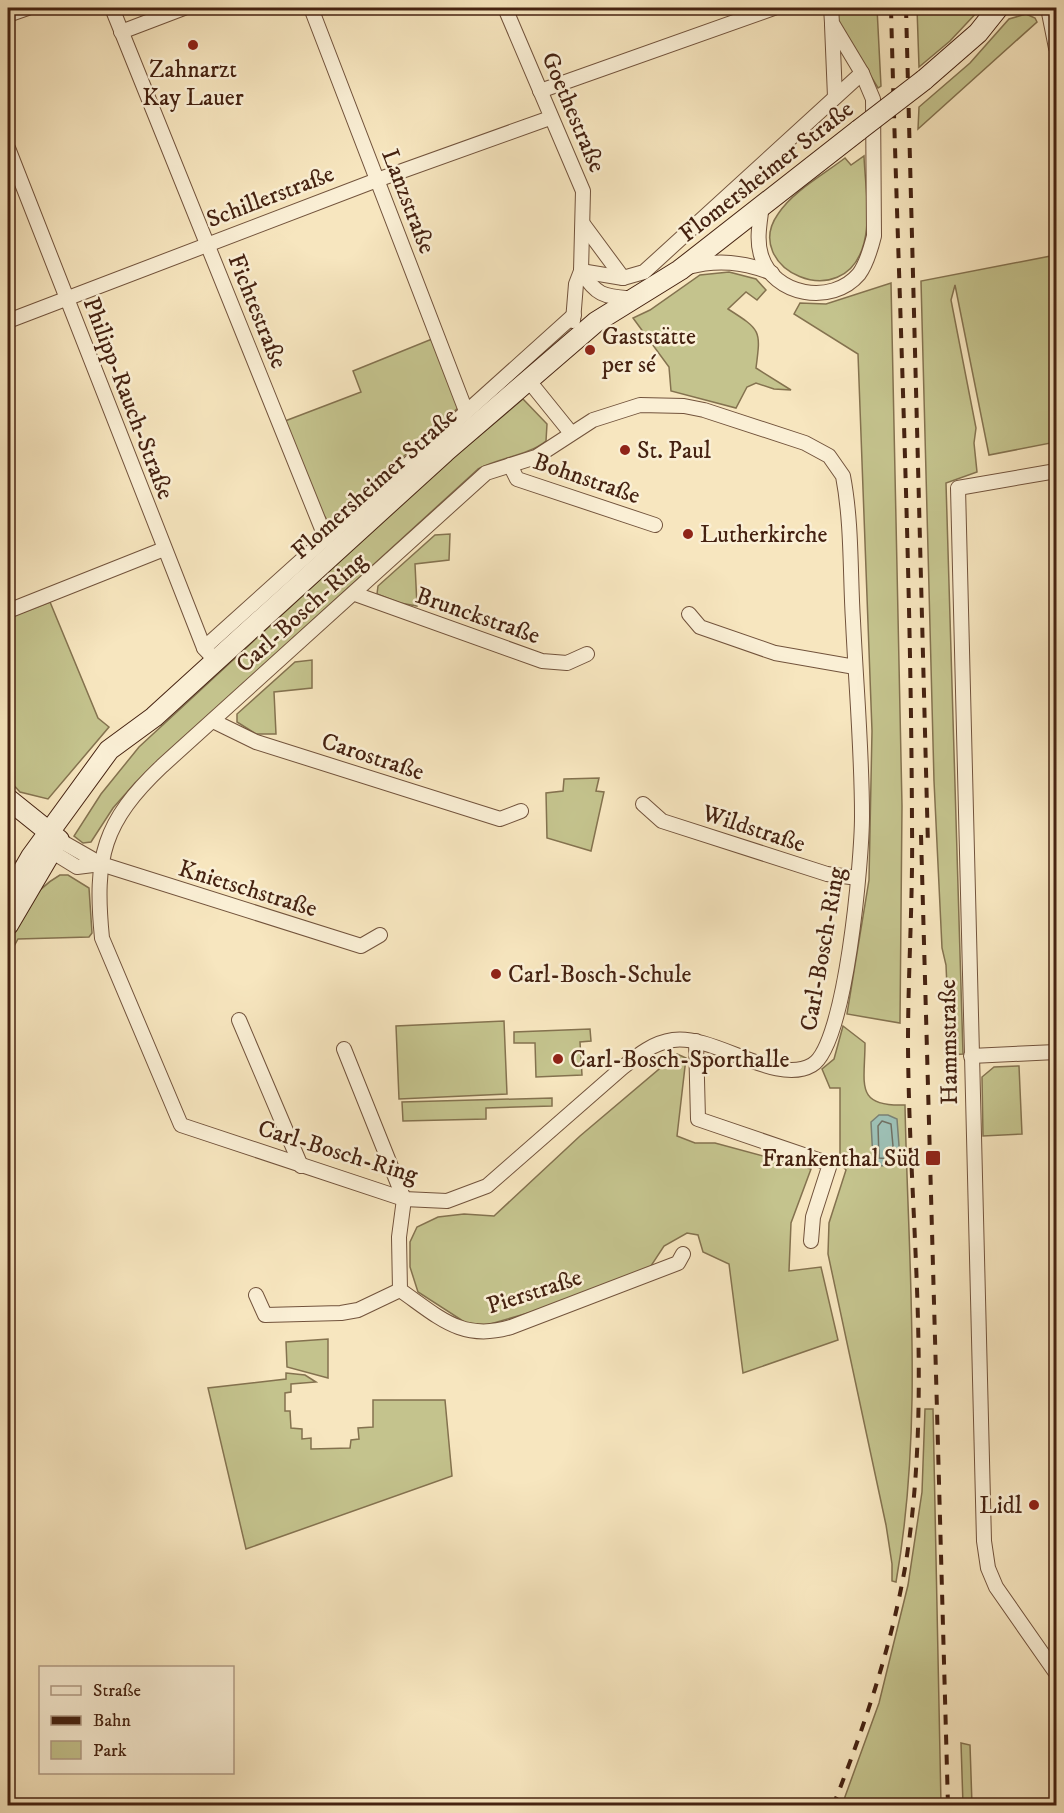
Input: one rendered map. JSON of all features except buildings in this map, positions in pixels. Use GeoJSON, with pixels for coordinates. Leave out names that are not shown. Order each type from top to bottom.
{"type":"FeatureCollection","features":[{"type":"Feature","properties":{"kind":"main road","name":"Flomersheimer Straße"},"geometry":{"type":"LineString","coordinates":[[50,842],[109,750],[154,717],[210,655],[603,317],[637,299],[680,270],[924,80],[978,33],[998,8]]}},
{"type":"Feature","properties":{"kind":"main road"},"geometry":{"type":"LineString","coordinates":[[8,799],[50,842]]}},
{"type":"Feature","properties":{"kind":"main road"},"geometry":{"type":"LineString","coordinates":[[8,816],[50,842]]}},
{"type":"Feature","properties":{"kind":"main road"},"geometry":{"type":"LineString","coordinates":[[8,897],[50,842]]}},
{"type":"Feature","properties":{"kind":"main road"},"geometry":{"type":"LineString","coordinates":[[8,925],[50,842]]}},
{"type":"Feature","properties":{"kind":"street"},"geometry":{"type":"LineString","coordinates":[[8,15],[28,8]]}},
{"type":"Feature","properties":{"kind":"street","name":"Fichtestraße"},"geometry":{"type":"LineString","coordinates":[[112,8],[326,539]]}},
{"type":"Feature","properties":{"kind":"street"},"geometry":{"type":"LineString","coordinates":[[121,32],[184,8]]}},
{"type":"Feature","properties":{"kind":"street","name":"Lanzstraße"},"geometry":{"type":"LineString","coordinates":[[311,8],[466,411]]}},
{"type":"Feature","properties":{"kind":"street","name":"Goethestraße"},"geometry":{"type":"LineString","coordinates":[[505,8],[583,191],[581,271],[576,284],[571,345]]}},
{"type":"Feature","properties":{"kind":"street"},"geometry":{"type":"LineString","coordinates":[[540,91],[774,8]]}},
{"type":"Feature","properties":{"kind":"street"},"geometry":{"type":"LineString","coordinates":[[831,8],[835,97]]}},
{"type":"Feature","properties":{"kind":"street"},"geometry":{"type":"LineString","coordinates":[[1047,9],[1056,48]]}},
{"type":"Feature","properties":{"kind":"street"},"geometry":{"type":"LineString","coordinates":[[762,205],[758,241],[761,258],[785,286],[808,294],[829,292],[858,274],[869,255],[874,236],[873,99],[862,73],[832,23]]}},
{"type":"Feature","properties":{"kind":"street","name":"Flomersheimer Straße"},"geometry":{"type":"LineString","coordinates":[[623,278],[644,272],[862,73]]}},
{"type":"Feature","properties":{"kind":"street","name":"Schillerstraße"},"geometry":{"type":"LineString","coordinates":[[8,321],[376,180],[550,118]]}},
{"type":"Feature","properties":{"kind":"street","name":"Philipp-Rauch-Straße"},"geometry":{"type":"LineString","coordinates":[[8,148],[164,549],[210,655]]}},
{"type":"Feature","properties":{"kind":"street"},"geometry":{"type":"LineString","coordinates":[[583,224],[623,278]]}},
{"type":"Feature","properties":{"kind":"street"},"geometry":{"type":"LineString","coordinates":[[680,270],[725,262],[748,264],[772,273]]}},
{"type":"Feature","properties":{"kind":"street"},"geometry":{"type":"LineString","coordinates":[[581,271],[623,278]]}},
{"type":"Feature","properties":{"kind":"street"},"geometry":{"type":"LineString","coordinates":[[581,271],[597,293],[637,299]]}},
{"type":"Feature","properties":{"kind":"street","name":"Flomersheimer Straße"},"geometry":{"type":"LineString","coordinates":[[210,655],[326,539],[574,315]]}},
{"type":"Feature","properties":{"kind":"street"},"geometry":{"type":"LineString","coordinates":[[529,381],[571,433]]}},
{"type":"Feature","properties":{"kind":"street","name":"Carl-Bosch-Ring"},"geometry":{"type":"LineString","coordinates":[[640,405],[684,406],[805,443],[829,456],[843,476],[845,488],[862,816],[858,878],[836,1021],[829,1045],[821,1059],[805,1069],[785,1069],[696,1041],[674,1040],[644,1051],[487,1186],[447,1201],[404,1199],[181,1125],[102,938],[99,910],[100,864],[113,827],[131,797],[486,473],[510,465],[536,457],[571,433],[618,410],[640,405]]}},
{"type":"Feature","properties":{"kind":"street","name":"Bohnstraße"},"geometry":{"type":"LineString","coordinates":[[510,465],[517,479],[655,525]]}},
{"type":"Feature","properties":{"kind":"street","name":"Hammstraße"},"geometry":{"type":"LineString","coordinates":[[1056,471],[958,488],[981,1463],[988,1568],[996,1587],[1056,1673]]}},
{"type":"Feature","properties":{"kind":"street"},"geometry":{"type":"LineString","coordinates":[[8,610],[164,549]]}},
{"type":"Feature","properties":{"kind":"street","name":"Brunckstraße"},"geometry":{"type":"LineString","coordinates":[[355,594],[542,662],[567,663],[587,654]]}},
{"type":"Feature","properties":{"kind":"street"},"geometry":{"type":"LineString","coordinates":[[688,614],[700,627],[775,653],[855,666]]}},
{"type":"Feature","properties":{"kind":"street","name":"Carostraße"},"geometry":{"type":"LineString","coordinates":[[213,721],[255,741],[500,819],[521,811]]}},
{"type":"Feature","properties":{"kind":"street","name":"Wildstraße"},"geometry":{"type":"LineString","coordinates":[[643,804],[662,821],[672,825],[827,874],[858,878]]}},
{"type":"Feature","properties":{"kind":"street"},"geometry":{"type":"LineString","coordinates":[[50,842],[100,864]]}},
{"type":"Feature","properties":{"kind":"street","name":"Knietschstraße"},"geometry":{"type":"LineString","coordinates":[[100,864],[361,946],[380,935]]}},
{"type":"Feature","properties":{"kind":"street"},"geometry":{"type":"LineString","coordinates":[[239,1020],[301,1166]]}},
{"type":"Feature","properties":{"kind":"street"},"geometry":{"type":"LineString","coordinates":[[696,1041],[698,1119],[830,1164],[813,1217],[811,1241]]}},
{"type":"Feature","properties":{"kind":"street"},"geometry":{"type":"LineString","coordinates":[[256,1294],[265,1316],[341,1313],[358,1310],[400,1290],[399,1237],[404,1199],[344,1049]]}},
{"type":"Feature","properties":{"kind":"street"},"geometry":{"type":"LineString","coordinates":[[971,1056],[1056,1052]]}},
{"type":"Feature","properties":{"kind":"street","name":"Pierstraße"},"geometry":{"type":"LineString","coordinates":[[400,1290],[454,1326],[471,1332],[493,1332],[678,1263],[683,1254]]}},
{"type":"Feature","properties":{"kind":"green space"},"geometry":{"type":"Polygon","coordinates":[[[838,8],[877,8],[881,86],[878,88],[838,22],[838,8]]]}},
{"type":"Feature","properties":{"kind":"green space"},"geometry":{"type":"Polygon","coordinates":[[[917,8],[981,8],[950,41],[919,67],[917,8]]]}},
{"type":"Feature","properties":{"kind":"green space"},"geometry":{"type":"Polygon","coordinates":[[[1026,14],[1035,18],[1037,22],[918,129],[919,107],[970,63],[1009,19],[1026,14]]]}},
{"type":"Feature","properties":{"kind":"green space"},"geometry":{"type":"Polygon","coordinates":[[[864,156],[866,233],[864,243],[853,265],[837,277],[818,281],[800,276],[784,266],[773,252],[770,234],[778,214],[800,191],[845,158],[851,165],[864,156]]]}},
{"type":"Feature","properties":{"kind":"green space"},"geometry":{"type":"Polygon","coordinates":[[[1056,255],[1056,442],[989,455],[955,285],[951,300],[976,428],[974,443],[977,472],[946,483],[963,1054],[950,1055],[934,781],[921,281],[1056,255]]]}},
{"type":"Feature","properties":{"kind":"green space"},"geometry":{"type":"Polygon","coordinates":[[[729,272],[756,279],[766,290],[757,300],[746,292],[728,309],[747,322],[756,332],[758,346],[756,368],[791,390],[774,389],[756,383],[747,387],[736,408],[671,391],[669,367],[633,318],[650,310],[700,275],[729,272]]]}},
{"type":"Feature","properties":{"kind":"green space"},"geometry":{"type":"Polygon","coordinates":[[[891,283],[902,806],[900,1023],[847,1014],[869,880],[872,731],[858,354],[794,314],[800,303],[826,304],[891,283]]]}},
{"type":"Feature","properties":{"kind":"green space"},"geometry":{"type":"Polygon","coordinates":[[[432,339],[459,407],[329,523],[321,511],[285,421],[361,392],[353,371],[432,339]]]}},
{"type":"Feature","properties":{"kind":"green space"},"geometry":{"type":"Polygon","coordinates":[[[523,399],[547,424],[546,441],[531,450],[478,469],[135,783],[113,808],[91,842],[83,843],[74,836],[101,794],[139,747],[435,473],[523,399]]]}},
{"type":"Feature","properties":{"kind":"green space"},"geometry":{"type":"Polygon","coordinates":[[[450,534],[449,560],[415,564],[417,606],[400,603],[377,594],[378,586],[435,535],[450,534]]]}},
{"type":"Feature","properties":{"kind":"green space"},"geometry":{"type":"Polygon","coordinates":[[[50,602],[98,718],[109,727],[48,799],[20,792],[8,779],[8,630],[11,628],[8,618],[50,602]]]}},
{"type":"Feature","properties":{"kind":"green space"},"geometry":{"type":"Polygon","coordinates":[[[312,660],[312,688],[274,692],[276,734],[256,734],[237,722],[237,714],[295,662],[312,660]]]}},
{"type":"Feature","properties":{"kind":"green space"},"geometry":{"type":"Polygon","coordinates":[[[599,778],[596,791],[604,792],[591,851],[547,838],[546,793],[563,791],[564,779],[599,778]]]}},
{"type":"Feature","properties":{"kind":"green space"},"geometry":{"type":"Polygon","coordinates":[[[10,845],[18,873],[8,890],[10,845]]]}},
{"type":"Feature","properties":{"kind":"green space"},"geometry":{"type":"Polygon","coordinates":[[[60,875],[68,875],[89,888],[92,933],[89,937],[18,939],[8,957],[12,934],[24,910],[40,890],[60,875]]]}},
{"type":"Feature","properties":{"kind":"green space"},"geometry":{"type":"Polygon","coordinates":[[[504,1021],[507,1094],[399,1099],[396,1026],[504,1021]]]}},
{"type":"Feature","properties":{"kind":"green space"},"geometry":{"type":"Polygon","coordinates":[[[843,1026],[865,1043],[864,1081],[870,1097],[877,1102],[889,1105],[905,1105],[911,1284],[912,1404],[905,1523],[896,1582],[892,1581],[892,1564],[886,1525],[828,1254],[829,1223],[846,1170],[840,1163],[840,1088],[830,1088],[822,1069],[834,1059],[843,1026]]]}},
{"type":"Feature","properties":{"kind":"green space","name":"Carl-Bosch-Sporthalle"},"geometry":{"type":"Polygon","coordinates":[[[590,1029],[591,1041],[580,1042],[582,1075],[536,1077],[535,1043],[514,1043],[514,1032],[590,1029]]]}},
{"type":"Feature","properties":{"kind":"green space"},"geometry":{"type":"Polygon","coordinates":[[[677,1054],[686,1058],[677,1136],[695,1143],[715,1143],[811,1169],[791,1223],[789,1271],[821,1267],[838,1340],[743,1373],[729,1264],[703,1252],[698,1235],[687,1233],[664,1246],[649,1269],[542,1309],[487,1325],[466,1323],[418,1292],[410,1267],[410,1242],[417,1227],[438,1217],[464,1214],[494,1216],[580,1136],[677,1054]]]}},
{"type":"Feature","properties":{"kind":"green space"},"geometry":{"type":"Polygon","coordinates":[[[1019,1066],[1022,1134],[983,1136],[982,1077],[994,1067],[1019,1066]]]}},
{"type":"Feature","properties":{"kind":"green space"},"geometry":{"type":"Polygon","coordinates":[[[552,1098],[552,1106],[486,1108],[486,1119],[403,1121],[402,1102],[552,1098]]]}},
{"type":"Feature","properties":{"kind":"green space"},"geometry":{"type":"Polygon","coordinates":[[[328,1339],[328,1378],[287,1367],[286,1342],[328,1339]]]}},
{"type":"Feature","properties":{"kind":"green space"},"geometry":{"type":"Polygon","coordinates":[[[286,1373],[305,1375],[316,1382],[291,1384],[291,1392],[285,1393],[285,1411],[290,1411],[291,1428],[302,1429],[302,1439],[311,1438],[311,1449],[350,1448],[351,1440],[359,1439],[358,1428],[373,1427],[373,1400],[445,1400],[452,1476],[246,1549],[208,1388],[286,1379],[286,1373]]]}},
{"type":"Feature","properties":{"kind":"green space"},"geometry":{"type":"Polygon","coordinates":[[[925,1409],[933,1409],[941,1805],[842,1805],[879,1703],[908,1585],[922,1492],[925,1409]]]}},
{"type":"Feature","properties":{"kind":"green space"},"geometry":{"type":"Polygon","coordinates":[[[961,1743],[970,1745],[972,1805],[963,1805],[961,1743]]]}},
{"type":"Feature","properties":{"kind":"water"},"geometry":{"type":"Polygon","coordinates":[[[879,1115],[888,1115],[897,1119],[900,1159],[898,1165],[878,1166],[873,1160],[871,1122],[879,1115]]]}},
{"type":"Feature","properties":{"kind":"railway"},"geometry":{"type":"LineString","coordinates":[[833,1806],[856,1747],[893,1624],[906,1562],[914,1497],[918,1433],[918,1303],[908,1044],[912,853],[911,724],[891,8]]}},
{"type":"Feature","properties":{"kind":"railway"},"geometry":{"type":"LineString","coordinates":[[906,8],[928,846]]}},
{"type":"Feature","properties":{"kind":"railway"},"geometry":{"type":"LineString","coordinates":[[921,835],[948,1806]]}},
{"type":"Feature","properties":{"kind":"place","name":"Zahnarzt Kay Lauer"},"geometry":{"type":"Point","coordinates":[193,45]}},
{"type":"Feature","properties":{"kind":"place","name":"Gaststätte per sé"},"geometry":{"type":"Point","coordinates":[590,350]}},
{"type":"Feature","properties":{"kind":"place","name":"St. Paul"},"geometry":{"type":"Point","coordinates":[625,450]}},
{"type":"Feature","properties":{"kind":"place","name":"Lutherkirche"},"geometry":{"type":"Point","coordinates":[688,534]}},
{"type":"Feature","properties":{"kind":"place","name":"Carl-Bosch-Schule"},"geometry":{"type":"Point","coordinates":[496,974]}},
{"type":"Feature","properties":{"kind":"place","name":"Carl-Bosch-Sporthalle"},"geometry":{"type":"Point","coordinates":[558,1059]}},
{"type":"Feature","properties":{"kind":"place","name":"Frankenthal Süd"},"geometry":{"type":"Point","coordinates":[933,1158]}},
{"type":"Feature","properties":{"kind":"place","name":"Lidl"},"geometry":{"type":"Point","coordinates":[1034,1505]}}]}
